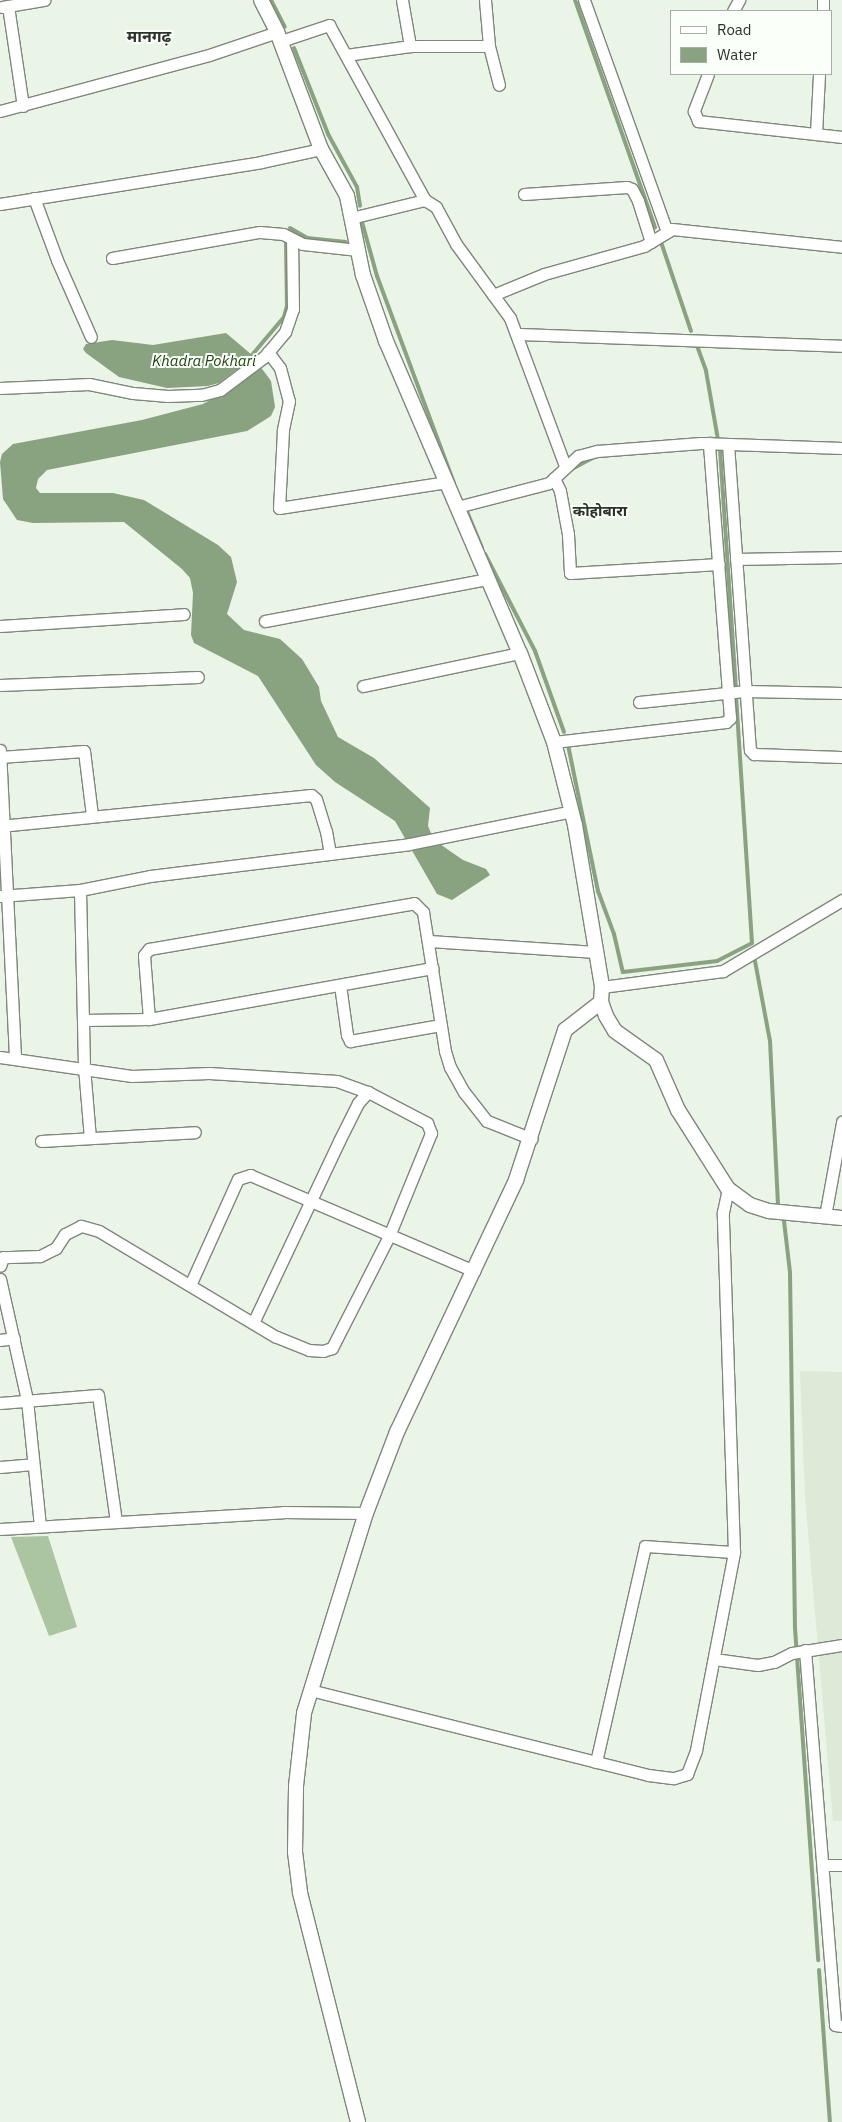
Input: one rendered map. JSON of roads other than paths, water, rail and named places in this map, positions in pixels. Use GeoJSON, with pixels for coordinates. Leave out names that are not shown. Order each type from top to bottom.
{"type":"FeatureCollection","features":[{"type":"Feature","properties":{"kind":"street"},"geometry":{"type":"LineString","coordinates":[[23,106],[4,6],[44,0]]}},
{"type":"Feature","properties":{"kind":"street"},"geometry":{"type":"LineString","coordinates":[[261,0],[279,36],[321,149],[347,196],[363,275],[386,341],[520,653],[554,742],[572,811],[602,987],[601,1002],[615,1031],[656,1060],[678,1110],[728,1189],[750,1205],[769,1212],[842,1218]]}},
{"type":"Feature","properties":{"kind":"street"},"geometry":{"type":"LineString","coordinates":[[402,0],[410,46]]}},
{"type":"Feature","properties":{"kind":"street"},"geometry":{"type":"LineString","coordinates":[[485,0],[489,46],[499,85]]}},
{"type":"Feature","properties":{"kind":"street"},"geometry":{"type":"LineString","coordinates":[[584,0],[667,232]]}},
{"type":"Feature","properties":{"kind":"street"},"geometry":{"type":"LineString","coordinates":[[0,111],[279,36],[329,25],[425,200],[436,206],[456,244],[518,334],[565,466]]}},
{"type":"Feature","properties":{"kind":"street"},"geometry":{"type":"LineString","coordinates":[[346,55],[410,46],[489,46]]}},
{"type":"Feature","properties":{"kind":"street"},"geometry":{"type":"LineString","coordinates":[[708,75],[694,111],[698,121],[842,137]]}},
{"type":"Feature","properties":{"kind":"street"},"geometry":{"type":"LineString","coordinates":[[816,134],[819,75]]}},
{"type":"Feature","properties":{"kind":"street"},"geometry":{"type":"LineString","coordinates":[[0,204],[261,162],[321,149]]}},
{"type":"Feature","properties":{"kind":"street"},"geometry":{"type":"LineString","coordinates":[[524,194],[627,187],[632,189],[638,202],[651,242]]}},
{"type":"Feature","properties":{"kind":"street"},"geometry":{"type":"LineString","coordinates":[[34,198],[57,260],[91,337]]}},
{"type":"Feature","properties":{"kind":"street"},"geometry":{"type":"LineString","coordinates":[[351,218],[425,200]]}},
{"type":"Feature","properties":{"kind":"street"},"geometry":{"type":"LineString","coordinates":[[493,296],[544,274],[651,242],[667,232],[680,228],[842,248]]}},
{"type":"Feature","properties":{"kind":"street"},"geometry":{"type":"LineString","coordinates":[[112,258],[260,232],[274,232],[303,244],[358,250]]}},
{"type":"Feature","properties":{"kind":"street"},"geometry":{"type":"LineString","coordinates":[[0,388],[89,384],[133,393],[193,395],[220,390],[266,355],[285,332],[293,309],[292,239]]}},
{"type":"Feature","properties":{"kind":"street"},"geometry":{"type":"LineString","coordinates":[[518,334],[842,346]]}},
{"type":"Feature","properties":{"kind":"street"},"geometry":{"type":"LineString","coordinates":[[266,355],[280,368],[289,401],[283,430],[279,508],[447,482]]}},
{"type":"Feature","properties":{"kind":"street"},"geometry":{"type":"LineString","coordinates":[[457,506],[538,487],[554,478],[578,456],[597,451],[709,443],[842,448]]}},
{"type":"Feature","properties":{"kind":"street"},"geometry":{"type":"LineString","coordinates":[[554,742],[726,722],[730,718],[709,443]]}},
{"type":"Feature","properties":{"kind":"street"},"geometry":{"type":"LineString","coordinates":[[728,444],[752,753],[842,757]]}},
{"type":"Feature","properties":{"kind":"street"},"geometry":{"type":"LineString","coordinates":[[554,478],[560,491],[568,534],[570,573],[719,564]]}},
{"type":"Feature","properties":{"kind":"street"},"geometry":{"type":"LineString","coordinates":[[736,559],[842,557]]}},
{"type":"Feature","properties":{"kind":"street"},"geometry":{"type":"LineString","coordinates":[[266,621],[488,579]]}},
{"type":"Feature","properties":{"kind":"street"},"geometry":{"type":"LineString","coordinates":[[0,626],[184,614]]}},
{"type":"Feature","properties":{"kind":"street"},"geometry":{"type":"LineString","coordinates":[[363,686],[520,653]]}},
{"type":"Feature","properties":{"kind":"street"},"geometry":{"type":"LineString","coordinates":[[0,685],[198,677]]}},
{"type":"Feature","properties":{"kind":"street"},"geometry":{"type":"LineString","coordinates":[[639,702],[746,691],[842,693]]}},
{"type":"Feature","properties":{"kind":"street"},"geometry":{"type":"LineString","coordinates":[[0,750],[5,983],[15,1058]]}},
{"type":"Feature","properties":{"kind":"street"},"geometry":{"type":"LineString","coordinates":[[0,757],[84,751],[92,815]]}},
{"type":"Feature","properties":{"kind":"street"},"geometry":{"type":"LineString","coordinates":[[1,826],[92,815],[311,795],[316,799],[326,831],[330,854]]}},
{"type":"Feature","properties":{"kind":"street"},"geometry":{"type":"LineString","coordinates":[[3,896],[80,890],[150,876],[408,844],[572,811]]}},
{"type":"Feature","properties":{"kind":"street"},"geometry":{"type":"LineString","coordinates":[[80,890],[84,1067],[90,1138]]}},
{"type":"Feature","properties":{"kind":"street"},"geometry":{"type":"LineString","coordinates":[[602,987],[724,971],[842,900]]}},
{"type":"Feature","properties":{"kind":"street"},"geometry":{"type":"LineString","coordinates":[[149,1019],[144,955],[148,949],[410,903],[422,908],[429,941],[440,1025],[450,1067],[479,1114],[487,1122],[532,1139]]}},
{"type":"Feature","properties":{"kind":"street"},"geometry":{"type":"LineString","coordinates":[[429,941],[596,952]]}},
{"type":"Feature","properties":{"kind":"street"},"geometry":{"type":"LineString","coordinates":[[84,1020],[149,1019],[432,968]]}},
{"type":"Feature","properties":{"kind":"street"},"geometry":{"type":"LineString","coordinates":[[340,985],[347,1035],[350,1041],[440,1025]]}},
{"type":"Feature","properties":{"kind":"street"},"geometry":{"type":"LineString","coordinates":[[358,2122],[334,2016],[307,1924],[295,1852],[296,1786],[304,1713],[366,1513],[427,1365],[474,1271],[532,1139],[565,1030],[601,1002]]}},
{"type":"Feature","properties":{"kind":"street"},"geometry":{"type":"LineString","coordinates":[[0,1057],[84,1067],[132,1076],[209,1073],[337,1081],[368,1092],[427,1122],[431,1133],[390,1236],[332,1348],[323,1351],[309,1350],[276,1337],[191,1283],[130,1251],[100,1231],[81,1226],[64,1234],[56,1248],[40,1256],[3,1258],[0,1266]]}},
{"type":"Feature","properties":{"kind":"street"},"geometry":{"type":"LineString","coordinates":[[253,1323],[358,1104],[368,1092]]}},
{"type":"Feature","properties":{"kind":"street"},"geometry":{"type":"LineString","coordinates":[[825,1216],[842,1122]]}},
{"type":"Feature","properties":{"kind":"street"},"geometry":{"type":"LineString","coordinates":[[41,1141],[195,1132]]}},
{"type":"Feature","properties":{"kind":"street"},"geometry":{"type":"LineString","coordinates":[[191,1283],[238,1179],[250,1175],[474,1271]]}},
{"type":"Feature","properties":{"kind":"street"},"geometry":{"type":"LineString","coordinates":[[310,1690],[648,1775],[674,1778],[687,1774],[696,1750],[734,1552],[722,1212],[724,1197],[728,1189]]}},
{"type":"Feature","properties":{"kind":"street"},"geometry":{"type":"LineString","coordinates":[[0,1279],[27,1400],[40,1526]]}},
{"type":"Feature","properties":{"kind":"street"},"geometry":{"type":"LineString","coordinates":[[0,1340],[14,1338]]}},
{"type":"Feature","properties":{"kind":"street"},"geometry":{"type":"LineString","coordinates":[[0,1403],[98,1395],[116,1521]]}},
{"type":"Feature","properties":{"kind":"street"},"geometry":{"type":"LineString","coordinates":[[0,1467],[34,1464]]}},
{"type":"Feature","properties":{"kind":"street"},"geometry":{"type":"LineString","coordinates":[[0,1530],[116,1521],[283,1512],[366,1513]]}},
{"type":"Feature","properties":{"kind":"street"},"geometry":{"type":"LineString","coordinates":[[596,1762],[645,1546],[734,1552]]}},
{"type":"Feature","properties":{"kind":"street"},"geometry":{"type":"LineString","coordinates":[[714,1659],[758,1665],[774,1662],[792,1653],[842,1645]]}},
{"type":"Feature","properties":{"kind":"street"},"geometry":{"type":"LineString","coordinates":[[805,1650],[835,2025],[842,2026]]}},
{"type":"Feature","properties":{"kind":"street"},"geometry":{"type":"LineString","coordinates":[[823,1865],[842,1865]]}},
{"type":"Feature","properties":{"kind":"water","name":"Khadra Pokhari"},"geometry":{"type":"Polygon","coordinates":[[[226,333],[252,355],[271,381],[275,407],[271,416],[247,431],[47,470],[38,479],[36,488],[40,493],[113,493],[144,500],[218,545],[231,557],[237,582],[227,614],[244,630],[280,639],[302,659],[319,687],[321,701],[338,737],[374,758],[430,808],[428,826],[434,840],[463,860],[486,869],[490,875],[452,900],[437,894],[395,821],[335,782],[316,765],[258,676],[194,643],[191,635],[193,593],[190,578],[182,569],[124,522],[33,523],[17,520],[3,499],[0,462],[2,454],[13,444],[142,420],[203,404],[243,380],[243,371],[236,370],[219,383],[208,386],[167,388],[119,377],[86,353],[83,349],[86,344],[112,340],[153,345],[226,333]]]}},
{"type":"Feature","properties":{"kind":"waterway"},"geometry":{"type":"LineString","coordinates":[[271,0],[285,27]]}},
{"type":"Feature","properties":{"kind":"waterway"},"geometry":{"type":"LineString","coordinates":[[575,0],[655,227]]}},
{"type":"Feature","properties":{"kind":"waterway"},"geometry":{"type":"LineString","coordinates":[[294,48],[328,134],[357,187],[360,206]]}},
{"type":"Feature","properties":{"kind":"waterway"},"geometry":{"type":"LineString","coordinates":[[362,222],[377,276],[454,483]]}},
{"type":"Feature","properties":{"kind":"waterway"},"geometry":{"type":"LineString","coordinates":[[290,228],[307,238],[346,242]]}},
{"type":"Feature","properties":{"kind":"waterway"},"geometry":{"type":"LineString","coordinates":[[660,239],[691,331]]}},
{"type":"Feature","properties":{"kind":"waterway"},"geometry":{"type":"LineString","coordinates":[[252,355],[284,317],[287,306],[286,241]]}},
{"type":"Feature","properties":{"kind":"waterway"},"geometry":{"type":"LineString","coordinates":[[696,343],[706,371],[718,440]]}},
{"type":"Feature","properties":{"kind":"waterway"},"geometry":{"type":"LineString","coordinates":[[720,449],[736,688]]}},
{"type":"Feature","properties":{"kind":"waterway"},"geometry":{"type":"LineString","coordinates":[[570,470],[594,457]]}},
{"type":"Feature","properties":{"kind":"waterway"},"geometry":{"type":"LineString","coordinates":[[466,509],[482,548]]}},
{"type":"Feature","properties":{"kind":"waterway"},"geometry":{"type":"LineString","coordinates":[[485,554],[535,651],[564,732]]}},
{"type":"Feature","properties":{"kind":"waterway"},"geometry":{"type":"LineString","coordinates":[[568,745],[598,891],[614,934],[623,972],[717,961],[752,943],[736,696]]}},
{"type":"Feature","properties":{"kind":"waterway"},"geometry":{"type":"LineString","coordinates":[[755,961],[770,1041],[778,1207]]}},
{"type":"Feature","properties":{"kind":"waterway"},"geometry":{"type":"LineString","coordinates":[[784,1221],[790,1272],[795,1628],[818,1960]]}},
{"type":"Feature","properties":{"kind":"waterway"},"geometry":{"type":"LineString","coordinates":[[819,1970],[830,2122]]}},
{"type":"Feature","properties":{"kind":"district","name":"मानगढ़"},"geometry":{"type":"Point","coordinates":[149,36]}},
{"type":"Feature","properties":{"kind":"district","name":"कोहोबारा"},"geometry":{"type":"Point","coordinates":[600,511]}}]}
